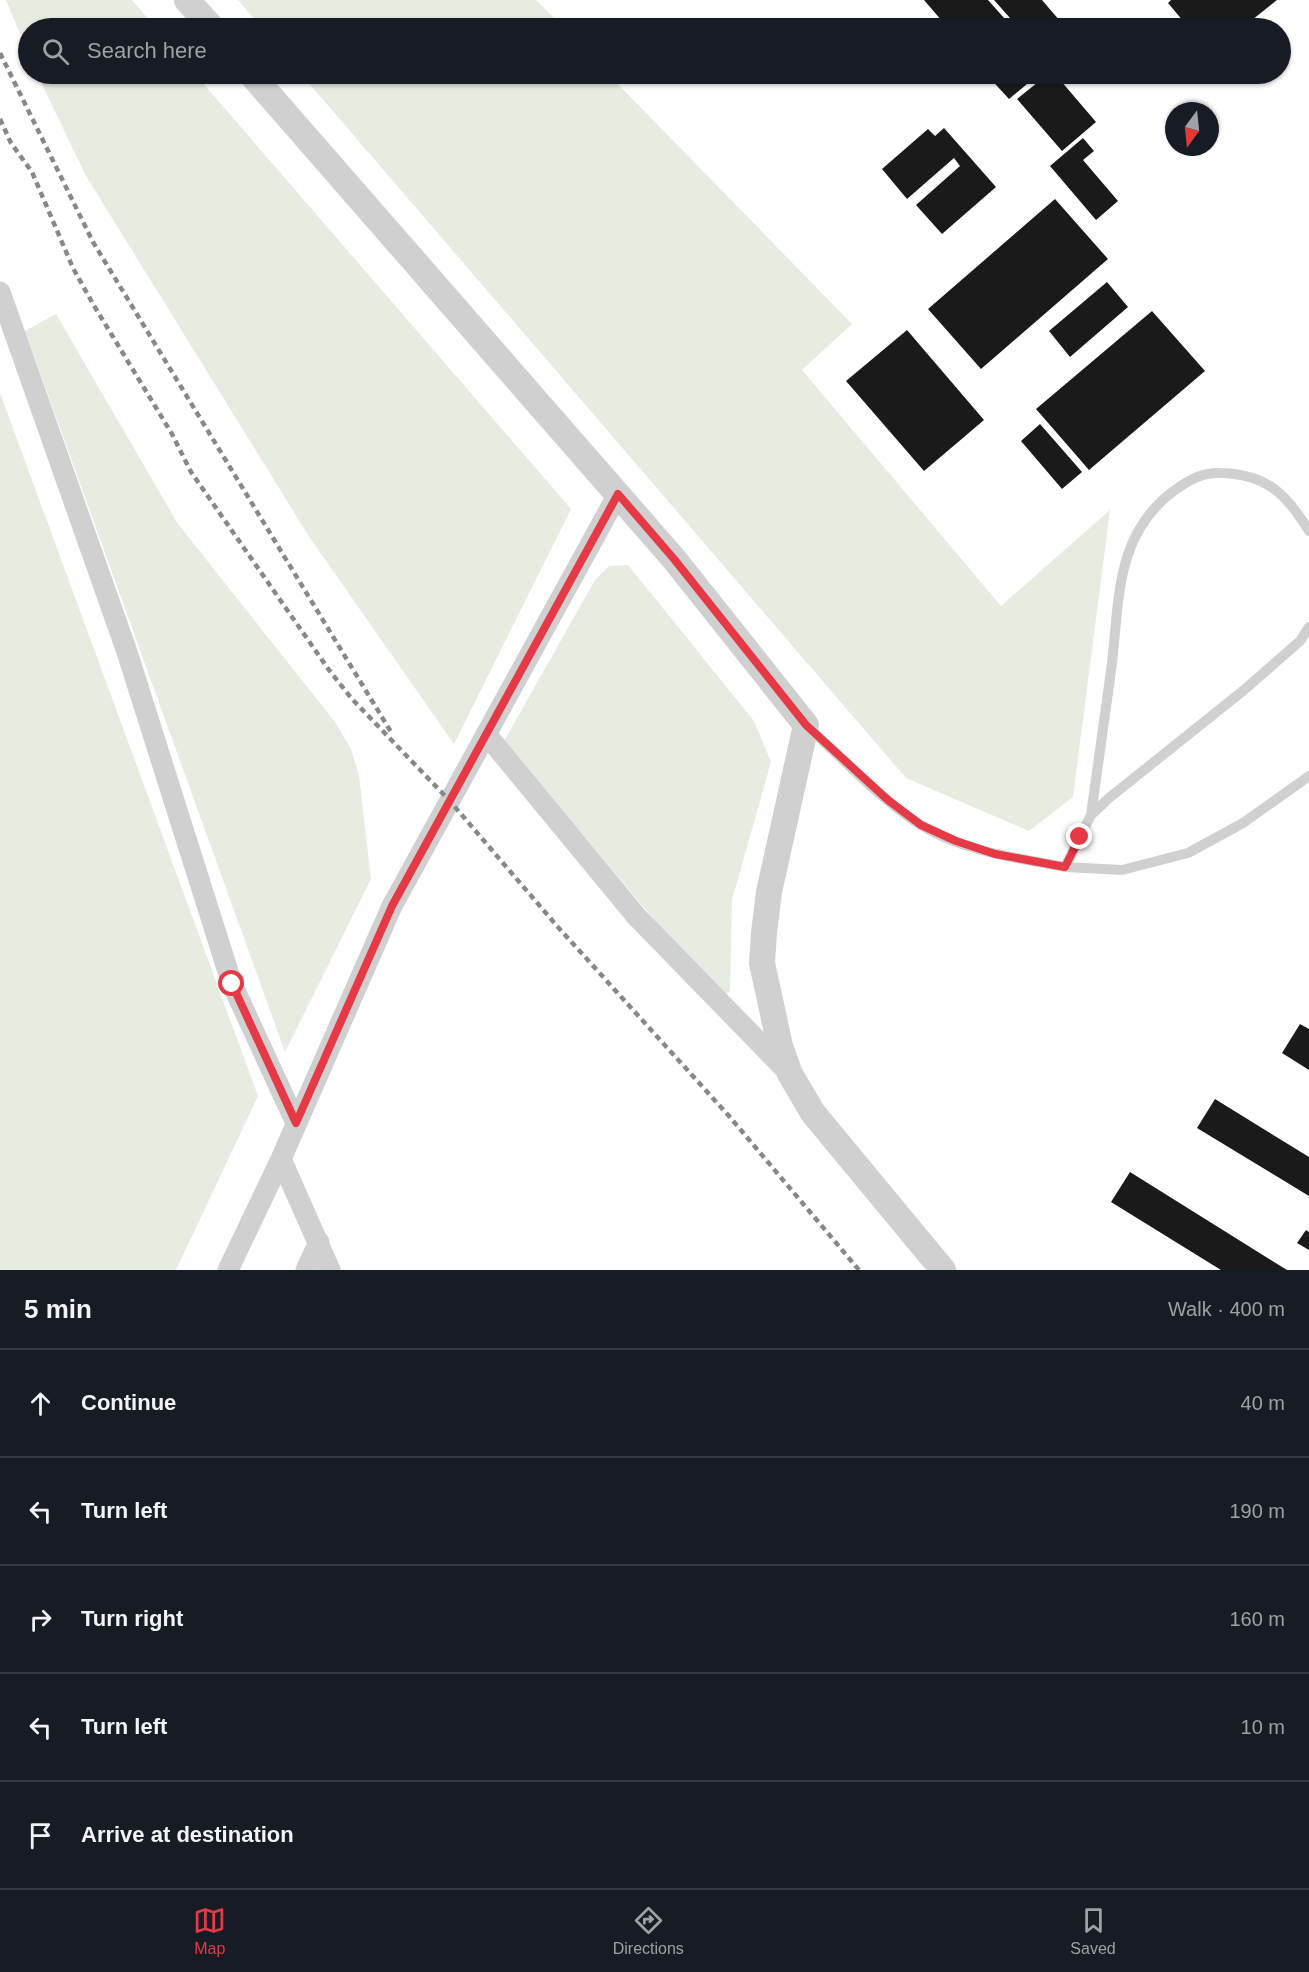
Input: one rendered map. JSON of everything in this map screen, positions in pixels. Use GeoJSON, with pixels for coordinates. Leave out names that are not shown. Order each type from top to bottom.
{"type":"FeatureCollection","features":[{"type":"Feature","properties":{"kind":"street"},"geometry":{"type":"LineString","coordinates":[[188,0],[203,18]]}},
{"type":"Feature","properties":{"kind":"street"},"geometry":{"type":"LineString","coordinates":[[261,84],[674,559],[806,725],[769,892],[762,963],[777,1035],[790,1074],[813,1113],[943,1270]]}},
{"type":"Feature","properties":{"kind":"street"},"geometry":{"type":"LineString","coordinates":[[0,292],[127,652],[232,984],[296,1123]]}},
{"type":"Feature","properties":{"kind":"street"},"geometry":{"type":"LineString","coordinates":[[228,1270],[281,1159],[392,906],[618,494]]}},
{"type":"Feature","properties":{"kind":"street"},"geometry":{"type":"LineString","coordinates":[[486,734],[637,917],[790,1074]]}},
{"type":"Feature","properties":{"kind":"street"},"geometry":{"type":"LineString","coordinates":[[281,1159],[330,1270]]}},
{"type":"Feature","properties":{"kind":"street"},"geometry":{"type":"LineString","coordinates":[[306,1270],[319,1242]]}},
{"type":"Feature","properties":{"kind":"lane"},"geometry":{"type":"LineString","coordinates":[[1065,867],[1091,815],[1120,583],[1131,544],[1141,522],[1159,501],[1188,480],[1210,472],[1241,473],[1266,482],[1286,498],[1309,531]]}},
{"type":"Feature","properties":{"kind":"lane"},"geometry":{"type":"LineString","coordinates":[[1091,815],[1244,690],[1300,641],[1309,627]]}},
{"type":"Feature","properties":{"kind":"lane"},"geometry":{"type":"LineString","coordinates":[[806,725],[888,800],[921,825],[995,854],[1065,867],[1122,870],[1188,854],[1243,823],[1309,776]]}},
{"type":"Feature","properties":{"kind":"shaded area"},"geometry":{"type":"Polygon","coordinates":[[[6,0],[132,0],[147,18],[18,18],[18,29],[6,0]]]}},
{"type":"Feature","properties":{"kind":"shaded area"},"geometry":{"type":"Polygon","coordinates":[[[238,0],[536,0],[554,18],[253,18],[238,0]]]}},
{"type":"Feature","properties":{"kind":"shaded area"},"geometry":{"type":"Polygon","coordinates":[[[42,84],[204,84],[571,509],[454,744],[310,538],[86,176],[42,84]]]}},
{"type":"Feature","properties":{"kind":"shaded area"},"geometry":{"type":"Polygon","coordinates":[[[310,84],[618,84],[852,324],[802,370],[1001,606],[1110,510],[1073,797],[1029,831],[906,778],[310,84]]]}},
{"type":"Feature","properties":{"kind":"shaded area"},"geometry":{"type":"Polygon","coordinates":[[[56,314],[178,524],[335,722],[351,749],[359,776],[371,879],[285,1052],[25,331],[56,314]]]}},
{"type":"Feature","properties":{"kind":"shaded area"},"geometry":{"type":"Polygon","coordinates":[[[0,393],[258,1096],[176,1270],[0,1270],[0,393]]]}},
{"type":"Feature","properties":{"kind":"shaded area"},"geometry":{"type":"Polygon","coordinates":[[[628,565],[754,721],[771,762],[732,900],[730,991],[720,998],[504,741],[595,580],[609,566],[628,565]]]}},
{"type":"Feature","properties":{"kind":"building"},"geometry":{"type":"Polygon","coordinates":[[[924,0],[988,0],[1004,18],[939,18],[924,0]]]}},
{"type":"Feature","properties":{"kind":"building"},"geometry":{"type":"Polygon","coordinates":[[[994,0],[1042,0],[1057,18],[1010,18],[994,0]]]}},
{"type":"Feature","properties":{"kind":"building"},"geometry":{"type":"Polygon","coordinates":[[[1171,0],[1277,0],[1254,18],[1181,18],[1168,3],[1171,0]]]}},
{"type":"Feature","properties":{"kind":"building"},"geometry":{"type":"Polygon","coordinates":[[[995,84],[1027,84],[1009,99],[995,84]]]}},
{"type":"Feature","properties":{"kind":"building"},"geometry":{"type":"Polygon","coordinates":[[[1036,84],[1064,84],[1096,122],[1062,151],[1017,99],[1036,84]]]}},
{"type":"Feature","properties":{"kind":"building"},"geometry":{"type":"Polygon","coordinates":[[[944,128],[996,187],[942,234],[916,205],[960,166],[954,158],[907,199],[882,169],[928,129],[935,136],[944,128]]]}},
{"type":"Feature","properties":{"kind":"building"},"geometry":{"type":"Polygon","coordinates":[[[1083,138],[1094,151],[1083,160],[1118,201],[1096,220],[1050,166],[1083,138]]]}},
{"type":"Feature","properties":{"kind":"building"},"geometry":{"type":"Polygon","coordinates":[[[1055,199],[1108,259],[981,369],[928,309],[1055,199]]]}},
{"type":"Feature","properties":{"kind":"building"},"geometry":{"type":"Polygon","coordinates":[[[1107,282],[1128,307],[1070,357],[1049,331],[1107,282]]]}},
{"type":"Feature","properties":{"kind":"building"},"geometry":{"type":"Polygon","coordinates":[[[1152,311],[1205,371],[1089,470],[1036,409],[1152,311]]]}},
{"type":"Feature","properties":{"kind":"building"},"geometry":{"type":"Polygon","coordinates":[[[907,330],[984,420],[924,471],[846,381],[907,330]]]}},
{"type":"Feature","properties":{"kind":"building"},"geometry":{"type":"Polygon","coordinates":[[[1040,424],[1082,472],[1062,489],[1021,441],[1040,424]]]}},
{"type":"Feature","properties":{"kind":"building"},"geometry":{"type":"Polygon","coordinates":[[[1300,1024],[1309,1029],[1309,1070],[1282,1053],[1300,1024]]]}},
{"type":"Feature","properties":{"kind":"building"},"geometry":{"type":"Polygon","coordinates":[[[1215,1099],[1309,1157],[1309,1196],[1197,1128],[1215,1099]]]}},
{"type":"Feature","properties":{"kind":"building"},"geometry":{"type":"Polygon","coordinates":[[[1130,1172],[1287,1270],[1221,1270],[1111,1202],[1130,1172]]]}},
{"type":"Feature","properties":{"kind":"building"},"geometry":{"type":"Polygon","coordinates":[[[1306,1230],[1309,1232],[1309,1250],[1297,1243],[1306,1230]]]}},
{"type":"Feature","properties":{"kind":"railway"},"geometry":{"type":"LineString","coordinates":[[0,53],[93,242],[391,732]]}},
{"type":"Feature","properties":{"kind":"railway"},"geometry":{"type":"LineString","coordinates":[[0,119],[11,143],[32,172],[73,268],[172,434],[191,472],[329,670],[352,699],[449,800],[557,926],[729,1116],[859,1270]]}},
{"type":"Feature","properties":{"kind":"route"},"geometry":{"type":"LineString","coordinates":[[232,984],[296,1123],[392,906],[618,494],[674,559],[806,725],[888,800],[921,825],[956,841],[995,854],[1065,867],[1080,837]]}}]}
